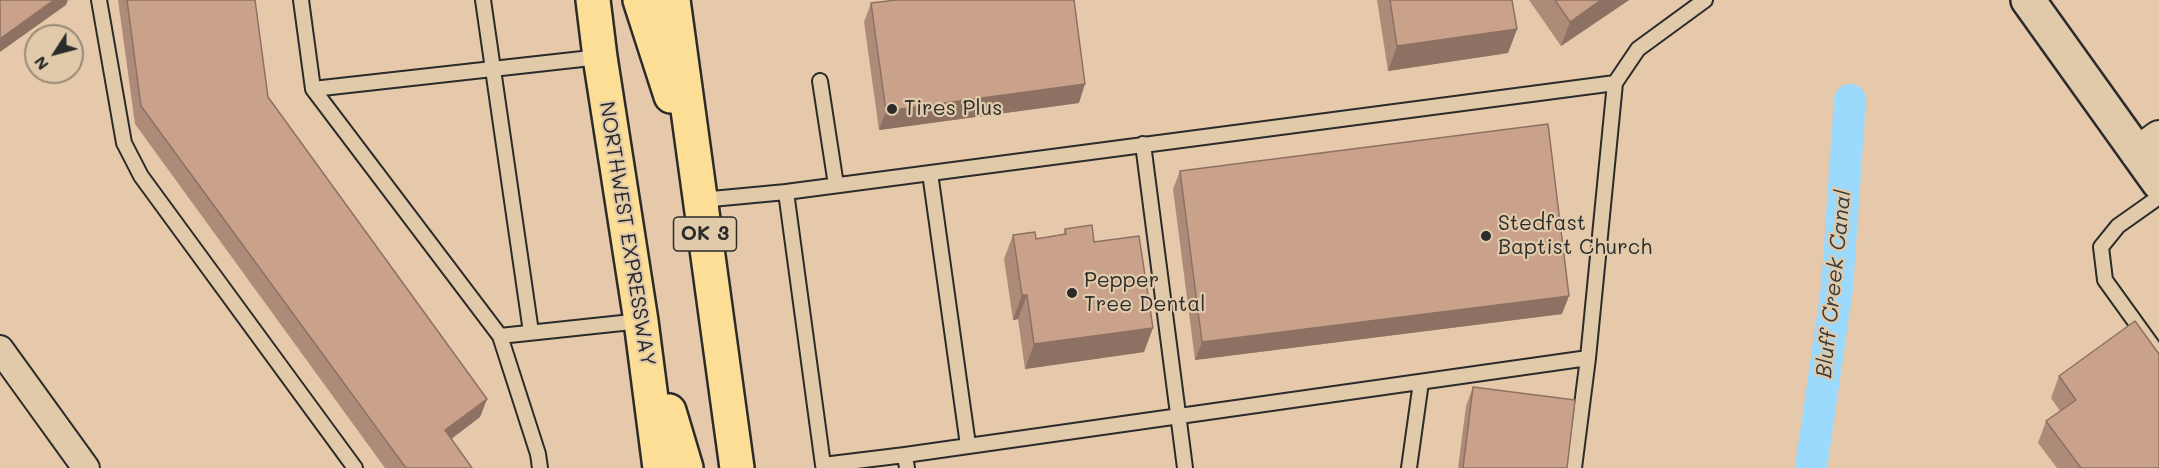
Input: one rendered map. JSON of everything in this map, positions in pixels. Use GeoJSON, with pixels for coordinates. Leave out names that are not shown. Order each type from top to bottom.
{"type":"FeatureCollection","features":[{"type":"Feature","properties":{"kind":"highway","name":"NORTHWEST EXPRESSWAY"},"geometry":{"type":"LineString","coordinates":[[593,0],[641,321],[660,468]]}},
{"type":"Feature","properties":{"kind":"highway"},"geometry":{"type":"LineString","coordinates":[[640,0],[699,188]]}},
{"type":"Feature","properties":{"kind":"highway","name":"OK 3"},"geometry":{"type":"LineString","coordinates":[[673,0],[737,468]]}},
{"type":"Feature","properties":{"kind":"highway"},"geometry":{"type":"LineString","coordinates":[[641,321],[686,468]]}},
{"type":"Feature","properties":{"kind":"main road"},"geometry":{"type":"LineString","coordinates":[[2028,0],[2148,145],[2159,183]]}},
{"type":"Feature","properties":{"kind":"street"},"geometry":{"type":"LineString","coordinates":[[0,349],[86,468]]}},
{"type":"Feature","properties":{"kind":"lane"},"geometry":{"type":"LineString","coordinates":[[99,0],[124,143],[141,176],[355,468]]}},
{"type":"Feature","properties":{"kind":"lane"},"geometry":{"type":"LineString","coordinates":[[301,0],[313,89],[500,336],[538,454],[540,468]]}},
{"type":"Feature","properties":{"kind":"lane"},"geometry":{"type":"LineString","coordinates":[[483,0],[531,332]]}},
{"type":"Feature","properties":{"kind":"lane"},"geometry":{"type":"LineString","coordinates":[[1574,468],[1588,358],[1615,83],[1638,50],[1705,0]]}},
{"type":"Feature","properties":{"kind":"lane"},"geometry":{"type":"LineString","coordinates":[[313,89],[600,57]]}},
{"type":"Feature","properties":{"kind":"lane"},"geometry":{"type":"LineString","coordinates":[[820,81],[836,185]]}},
{"type":"Feature","properties":{"kind":"lane"},"geometry":{"type":"LineString","coordinates":[[699,188],[786,192],[1615,83]]}},
{"type":"Feature","properties":{"kind":"lane"},"geometry":{"type":"LineString","coordinates":[[1143,144],[1185,468]]}},
{"type":"Feature","properties":{"kind":"lane"},"geometry":{"type":"LineString","coordinates":[[930,172],[968,446]]}},
{"type":"Feature","properties":{"kind":"lane"},"geometry":{"type":"LineString","coordinates":[[786,192],[823,465],[906,461],[968,446],[1588,358]]}},
{"type":"Feature","properties":{"kind":"lane"},"geometry":{"type":"LineString","coordinates":[[2159,197],[2118,226],[2102,247],[2105,280],[2159,355]]}},
{"type":"Feature","properties":{"kind":"lane"},"geometry":{"type":"LineString","coordinates":[[500,336],[641,321]]}},
{"type":"Feature","properties":{"kind":"lane"},"geometry":{"type":"LineString","coordinates":[[1409,468],[1421,382]]}},
{"type":"Feature","properties":{"kind":"building"},"geometry":{"type":"Polygon","coordinates":[[[0,0],[54,0],[0,39],[0,0]]]}},
{"type":"Feature","properties":{"kind":"building"},"geometry":{"type":"Polygon","coordinates":[[[127,0],[255,0],[268,97],[487,399],[445,430],[472,468],[406,468],[141,106],[127,0]]]}},
{"type":"Feature","properties":{"kind":"building"},"geometry":{"type":"Polygon","coordinates":[[[896,0],[1074,0],[1085,84],[886,111],[871,3],[896,0]]]}},
{"type":"Feature","properties":{"kind":"building"},"geometry":{"type":"Polygon","coordinates":[[[1390,0],[1512,0],[1517,29],[1397,46],[1390,0]]]}},
{"type":"Feature","properties":{"kind":"building"},"geometry":{"type":"Polygon","coordinates":[[[1555,0],[1601,0],[1570,22],[1555,0]]]}},
{"type":"Feature","properties":{"kind":"building"},"geometry":{"type":"Polygon","coordinates":[[[1548,124],[1569,296],[1202,342],[1180,171],[1548,124]]]}},
{"type":"Feature","properties":{"kind":"building","name":"Pepper Tree Dental"},"geometry":{"type":"Polygon","coordinates":[[[1092,225],[1094,242],[1139,236],[1153,328],[1034,344],[1027,295],[1022,295],[1013,235],[1035,232],[1036,239],[1066,234],[1065,229],[1092,225]]]}},
{"type":"Feature","properties":{"kind":"building"},"geometry":{"type":"Polygon","coordinates":[[[2135,321],[2159,354],[2159,468],[2081,468],[2046,421],[2076,400],[2059,376],[2135,321]]]}},
{"type":"Feature","properties":{"kind":"building"},"geometry":{"type":"Polygon","coordinates":[[[1473,387],[1575,400],[1567,468],[1463,468],[1473,387]]]}},
{"type":"Feature","properties":{"kind":"waterway","name":"Bluff Creek Canal"},"geometry":{"type":"LineString","coordinates":[[1811,468],[1837,288],[1850,100]]}},
{"type":"Feature","properties":{"kind":"place","name":"Tires Plus"},"geometry":{"type":"Point","coordinates":[892,109]}},
{"type":"Feature","properties":{"kind":"place","name":"Stedfast Baptist Church"},"geometry":{"type":"Point","coordinates":[1486,236]}},
{"type":"Feature","properties":{"kind":"place","name":"Pepper Tree Dental"},"geometry":{"type":"Point","coordinates":[1072,293]}}]}
